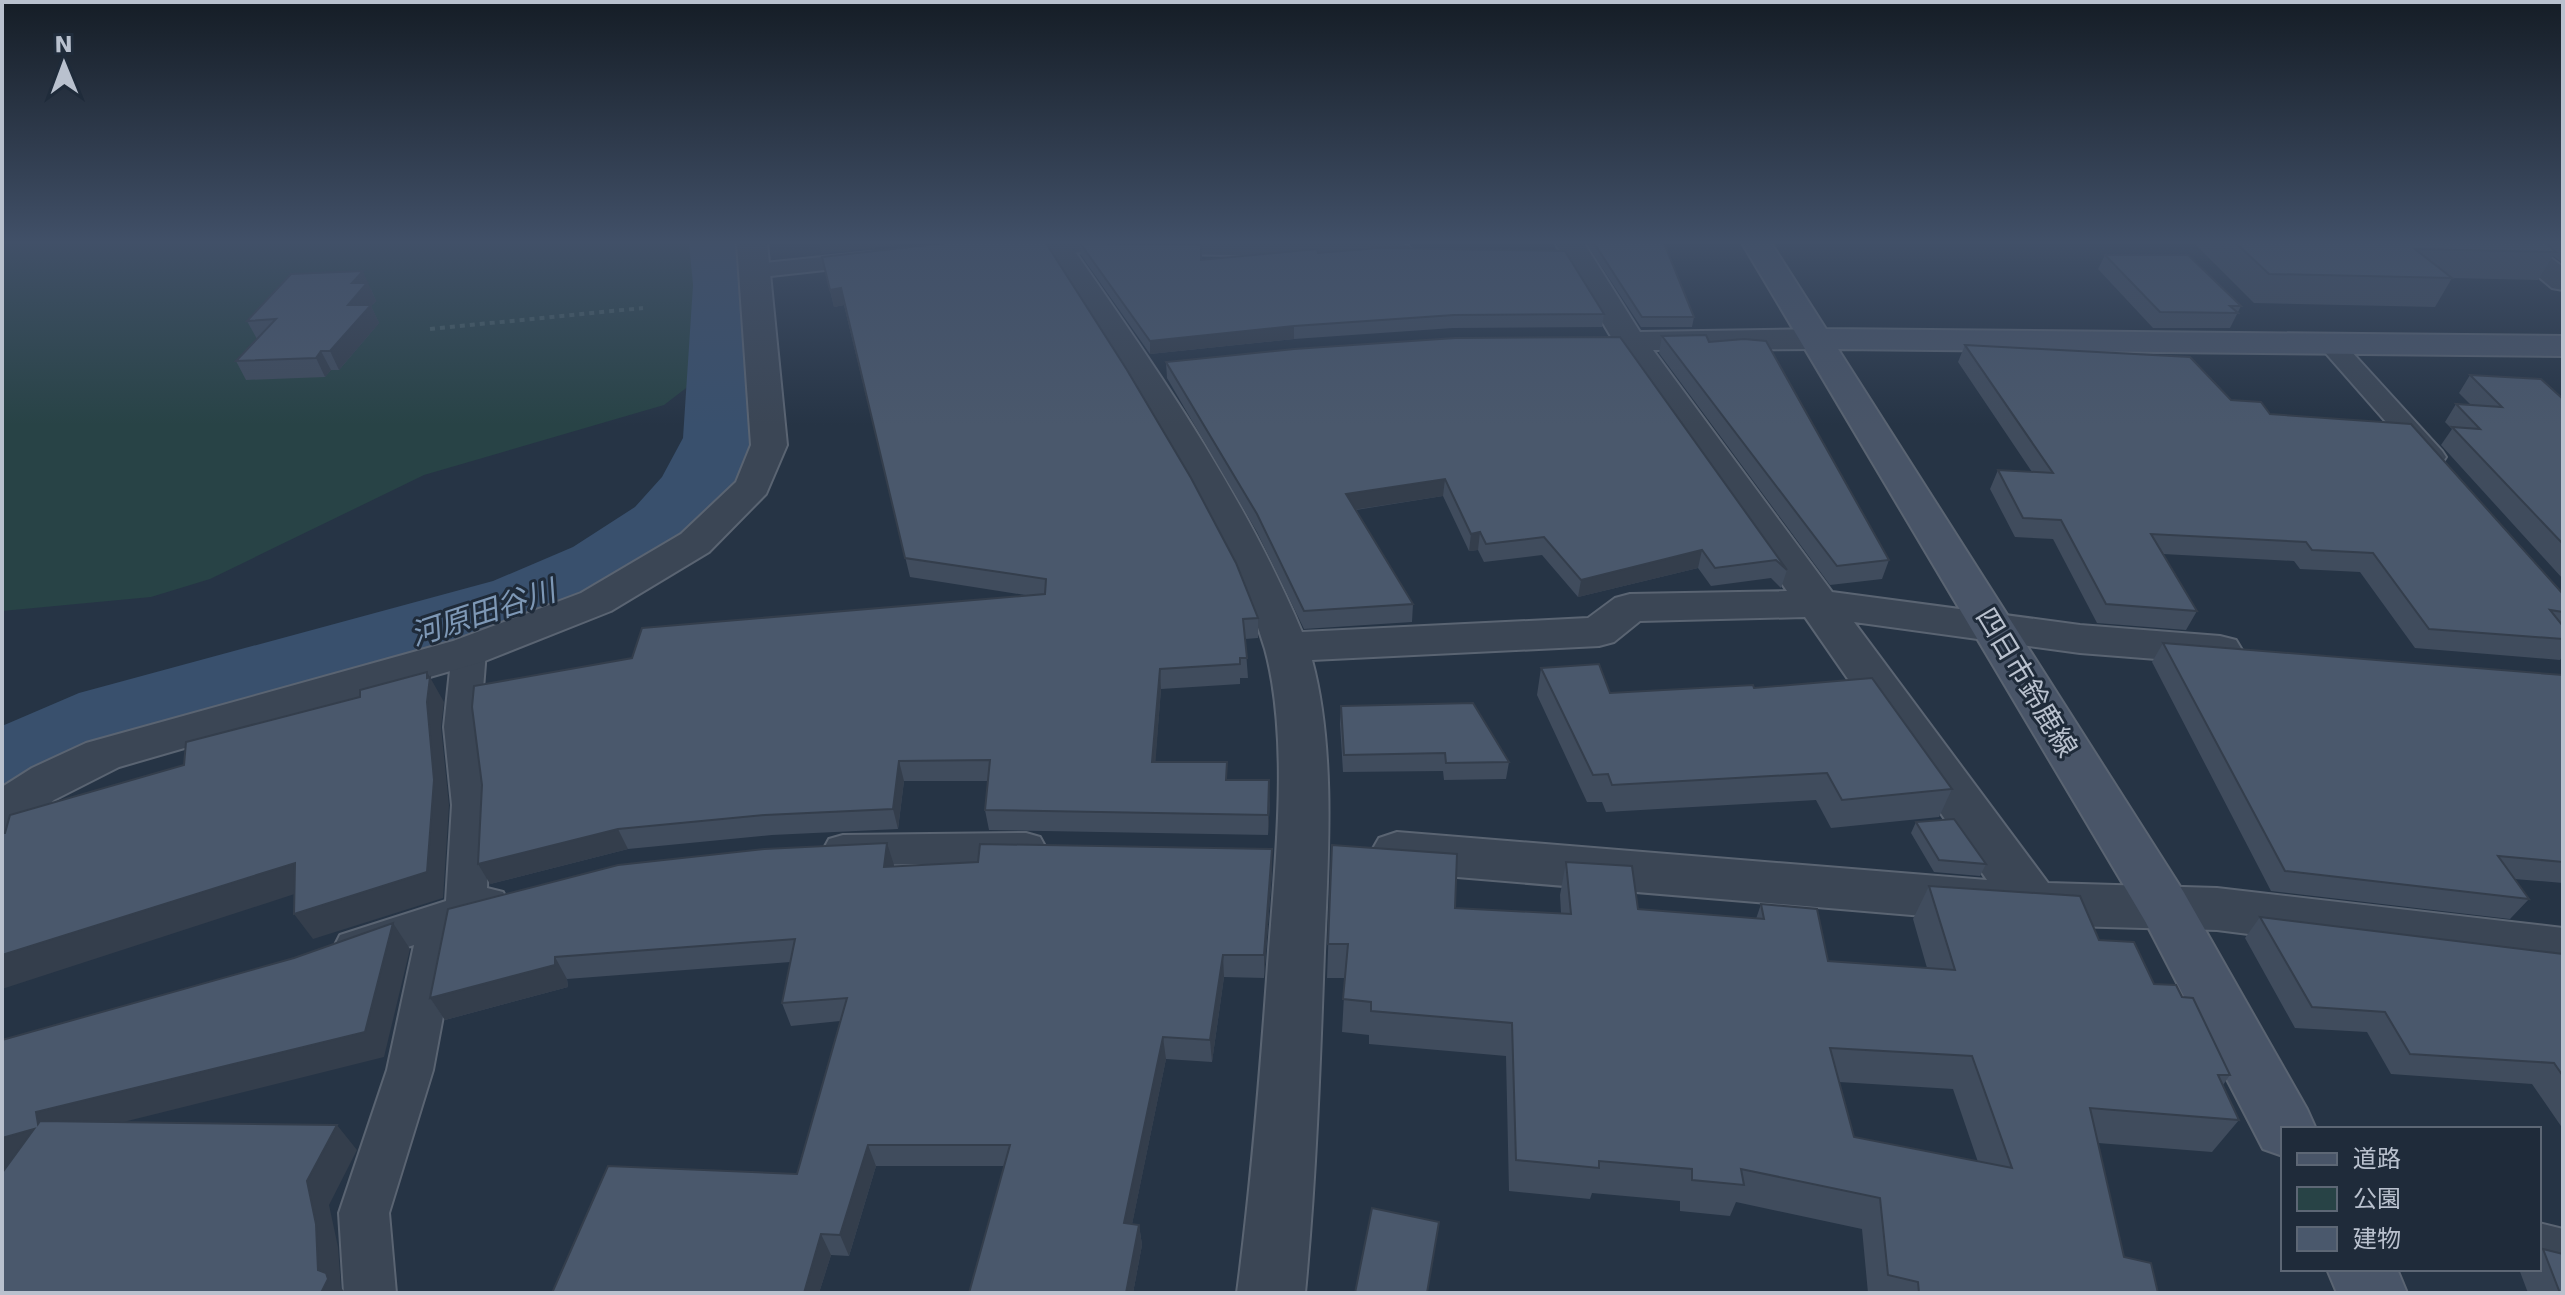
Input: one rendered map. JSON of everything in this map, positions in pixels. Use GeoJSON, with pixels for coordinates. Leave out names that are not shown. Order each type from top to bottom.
{"type":"FeatureCollection","features":[{"type":"Feature","properties":{"kind":"main road","name":"四日市鈴鹿線"},"geometry":{"type":"LineString","coordinates":[[1795,303],[2164,906],[2284,1127]]}},
{"type":"Feature","properties":{"kind":"main road"},"geometry":{"type":"LineString","coordinates":[[1818,339],[2563,346]]}},
{"type":"Feature","properties":{"kind":"main road"},"geometry":{"type":"LineString","coordinates":[[2361,1271],[2373,1293]]}},
{"type":"Feature","properties":{"kind":"street"},"geometry":{"type":"LineString","coordinates":[[2,815],[21,797],[48,780],[103,755],[469,651],[596,602],[695,543],[753,486],[769,445],[757,303]]}},
{"type":"Feature","properties":{"kind":"street"},"geometry":{"type":"LineString","coordinates":[[1103,303],[1155,366],[1258,577],[1286,647],[1299,697],[1284,1179],[1271,1293]]}},
{"type":"Feature","properties":{"kind":"street"},"geometry":{"type":"LineString","coordinates":[[1593,303],[1615,340],[1821,604],[2033,904]]}},
{"type":"Feature","properties":{"kind":"street"},"geometry":{"type":"LineString","coordinates":[[1615,340],[1818,339]]}},
{"type":"Feature","properties":{"kind":"street"},"geometry":{"type":"LineString","coordinates":[[1286,647],[1599,632],[1630,608],[1821,604],[2080,639],[2267,654]]}},
{"type":"Feature","properties":{"kind":"street"},"geometry":{"type":"LineString","coordinates":[[1293,850],[2033,904],[2217,909],[2563,951]]}},
{"type":"Feature","properties":{"kind":"lane"},"geometry":{"type":"LineString","coordinates":[[2331,344],[2447,474]]}},
{"type":"Feature","properties":{"kind":"lane"},"geometry":{"type":"LineString","coordinates":[[370,1293],[364,1213],[410,1070],[453,915],[471,805],[462,727],[469,651]]}},
{"type":"Feature","properties":{"kind":"lane"},"geometry":{"type":"LineString","coordinates":[[801,852],[903,847],[1057,849]]}},
{"type":"Feature","properties":{"kind":"lane"},"geometry":{"type":"LineString","coordinates":[[313,961],[525,895]]}},
{"type":"Feature","properties":{"kind":"lane"},"geometry":{"type":"LineString","coordinates":[[2541,1248],[2563,1254]]}},
{"type":"Feature","properties":{"kind":"path"},"geometry":{"type":"LineString","coordinates":[[430,329],[643,308]]}},
{"type":"Feature","properties":{"kind":"green space"},"geometry":{"type":"Polygon","coordinates":[[[2,303],[727,303],[734,323],[707,372],[664,405],[424,475],[210,579],[151,597],[2,611],[2,303]]]}},
{"type":"Feature","properties":{"kind":"building"},"geometry":{"type":"Polygon","coordinates":[[[263,303],[371,305],[330,351],[321,351],[316,358],[236,361],[276,319],[247,321],[263,303]]]}},
{"type":"Feature","properties":{"kind":"building"},"geometry":{"type":"Polygon","coordinates":[[[845,303],[1085,303],[1191,478],[1236,563],[1258,618],[1243,619],[1247,658],[1240,658],[1240,664],[1160,669],[1152,762],[1227,762],[1226,780],[1269,780],[1268,815],[985,810],[990,760],[899,761],[893,809],[765,815],[618,829],[478,864],[482,785],[472,707],[474,686],[632,658],[642,628],[1045,594],[1046,579],[905,558],[845,303]]]}},
{"type":"Feature","properties":{"kind":"building"},"geometry":{"type":"Polygon","coordinates":[[[1123,303],[1597,303],[1604,314],[1454,315],[1294,326],[1150,341],[1123,303]]]}},
{"type":"Feature","properties":{"kind":"building"},"geometry":{"type":"Polygon","coordinates":[[[1633,303],[1688,303],[1694,317],[1642,317],[1633,303]]]}},
{"type":"Feature","properties":{"kind":"building"},"geometry":{"type":"Polygon","coordinates":[[[2152,303],[2238,303],[2241,306],[2230,306],[2238,313],[2160,312],[2152,303]]]}},
{"type":"Feature","properties":{"kind":"building"},"geometry":{"type":"Polygon","coordinates":[[[1706,335],[1709,342],[1766,341],[1889,560],[1837,566],[1662,336],[1706,335]]]}},
{"type":"Feature","properties":{"kind":"building"},"geometry":{"type":"Polygon","coordinates":[[[1620,337],[1787,570],[1776,560],[1715,568],[1702,550],[1581,580],[1544,537],[1486,544],[1480,532],[1471,534],[1445,479],[1346,494],[1413,604],[1304,611],[1257,514],[1166,362],[1455,338],[1620,337]]]}},
{"type":"Feature","properties":{"kind":"building"},"geometry":{"type":"Polygon","coordinates":[[[1965,345],[2190,357],[2231,400],[2261,402],[2270,414],[2411,424],[2563,594],[2563,612],[2550,610],[2563,626],[2563,639],[2429,629],[2373,553],[2312,550],[2306,542],[2151,534],[2197,611],[2106,604],[2061,520],[2023,518],[1998,470],[2053,473],[1965,345]]]}},
{"type":"Feature","properties":{"kind":"building"},"geometry":{"type":"Polygon","coordinates":[[[2470,375],[2541,379],[2563,399],[2563,544],[2452,427],[2480,429],[2456,404],[2502,407],[2470,375]]]}},
{"type":"Feature","properties":{"kind":"building"},"geometry":{"type":"Polygon","coordinates":[[[2163,643],[2563,675],[2563,862],[2498,856],[2529,899],[2285,871],[2163,643]]]}},
{"type":"Feature","properties":{"kind":"building"},"geometry":{"type":"Polygon","coordinates":[[[1599,664],[1610,693],[1753,685],[1754,688],[1872,678],[1952,789],[1842,800],[1827,773],[1612,785],[1608,774],[1593,775],[1541,668],[1599,664]]]}},
{"type":"Feature","properties":{"kind":"building"},"geometry":{"type":"Polygon","coordinates":[[[427,672],[427,678],[430,677],[427,702],[434,780],[427,872],[294,914],[295,863],[2,955],[2,833],[5,833],[10,815],[184,765],[186,742],[360,697],[360,690],[427,672]]]}},
{"type":"Feature","properties":{"kind":"building"},"geometry":{"type":"Polygon","coordinates":[[[1473,703],[1509,762],[1446,763],[1445,753],[1344,755],[1341,706],[1473,703]]]}},
{"type":"Feature","properties":{"kind":"building"},"geometry":{"type":"Polygon","coordinates":[[[1954,819],[1986,864],[1939,860],[1916,822],[1954,819]]]}},
{"type":"Feature","properties":{"kind":"building"},"geometry":{"type":"Polygon","coordinates":[[[887,843],[884,867],[978,862],[980,844],[1272,849],[1264,955],[1223,955],[1210,1040],[1163,1037],[1124,1223],[1139,1225],[1126,1293],[969,1293],[1010,1145],[868,1145],[840,1235],[821,1234],[804,1293],[552,1293],[608,1166],[797,1174],[847,998],[782,1003],[795,939],[555,957],[555,965],[430,998],[448,909],[618,865],[764,849],[887,843]]]}},
{"type":"Feature","properties":{"kind":"building"},"geometry":{"type":"Polygon","coordinates":[[[1332,845],[1457,854],[1455,908],[1571,914],[1566,862],[1632,866],[1638,909],[1764,919],[1761,904],[1817,909],[1828,961],[1955,970],[1929,886],[2080,896],[2099,940],[2134,942],[2154,984],[2176,985],[2182,997],[2193,998],[2230,1075],[2218,1075],[2239,1120],[2090,1108],[2124,1257],[2151,1263],[2158,1293],[1919,1293],[1918,1282],[1888,1275],[1880,1198],[1741,1169],[1744,1185],[1692,1180],[1692,1169],[1599,1161],[1599,1168],[1516,1160],[1512,1023],[1371,1011],[1371,1002],[1343,999],[1348,944],[1328,944],[1332,845]],[[1830,1048],[1854,1137],[2012,1168],[1972,1056],[1830,1048]]]}},
{"type":"Feature","properties":{"kind":"building"},"geometry":{"type":"Polygon","coordinates":[[[2260,917],[2563,954],[2563,1076],[2554,1063],[2410,1054],[2385,1012],[2312,1007],[2260,917]]]}},
{"type":"Feature","properties":{"kind":"building"},"geometry":{"type":"Polygon","coordinates":[[[393,923],[365,1032],[36,1112],[38,1124],[40,1121],[337,1125],[307,1181],[316,1224],[318,1270],[326,1273],[328,1279],[321,1293],[2,1293],[2,1173],[34,1129],[2,1138],[2,1040],[294,958],[393,923]]]}},
{"type":"Feature","properties":{"kind":"building"},"geometry":{"type":"Polygon","coordinates":[[[1372,1208],[1439,1222],[1427,1293],[1355,1293],[1372,1208]]]}},
{"type":"Feature","properties":{"kind":"building"},"geometry":{"type":"Polygon","coordinates":[[[2543,1249],[2563,1254],[2563,1293],[2560,1293],[2543,1249]]]}},
{"type":"Feature","properties":{"kind":"waterway","name":"河原田谷川"},"geometry":{"type":"LineString","coordinates":[[2,773],[118,720],[528,603],[607,568],[668,527],[701,488],[726,438],[729,303]]}}]}
